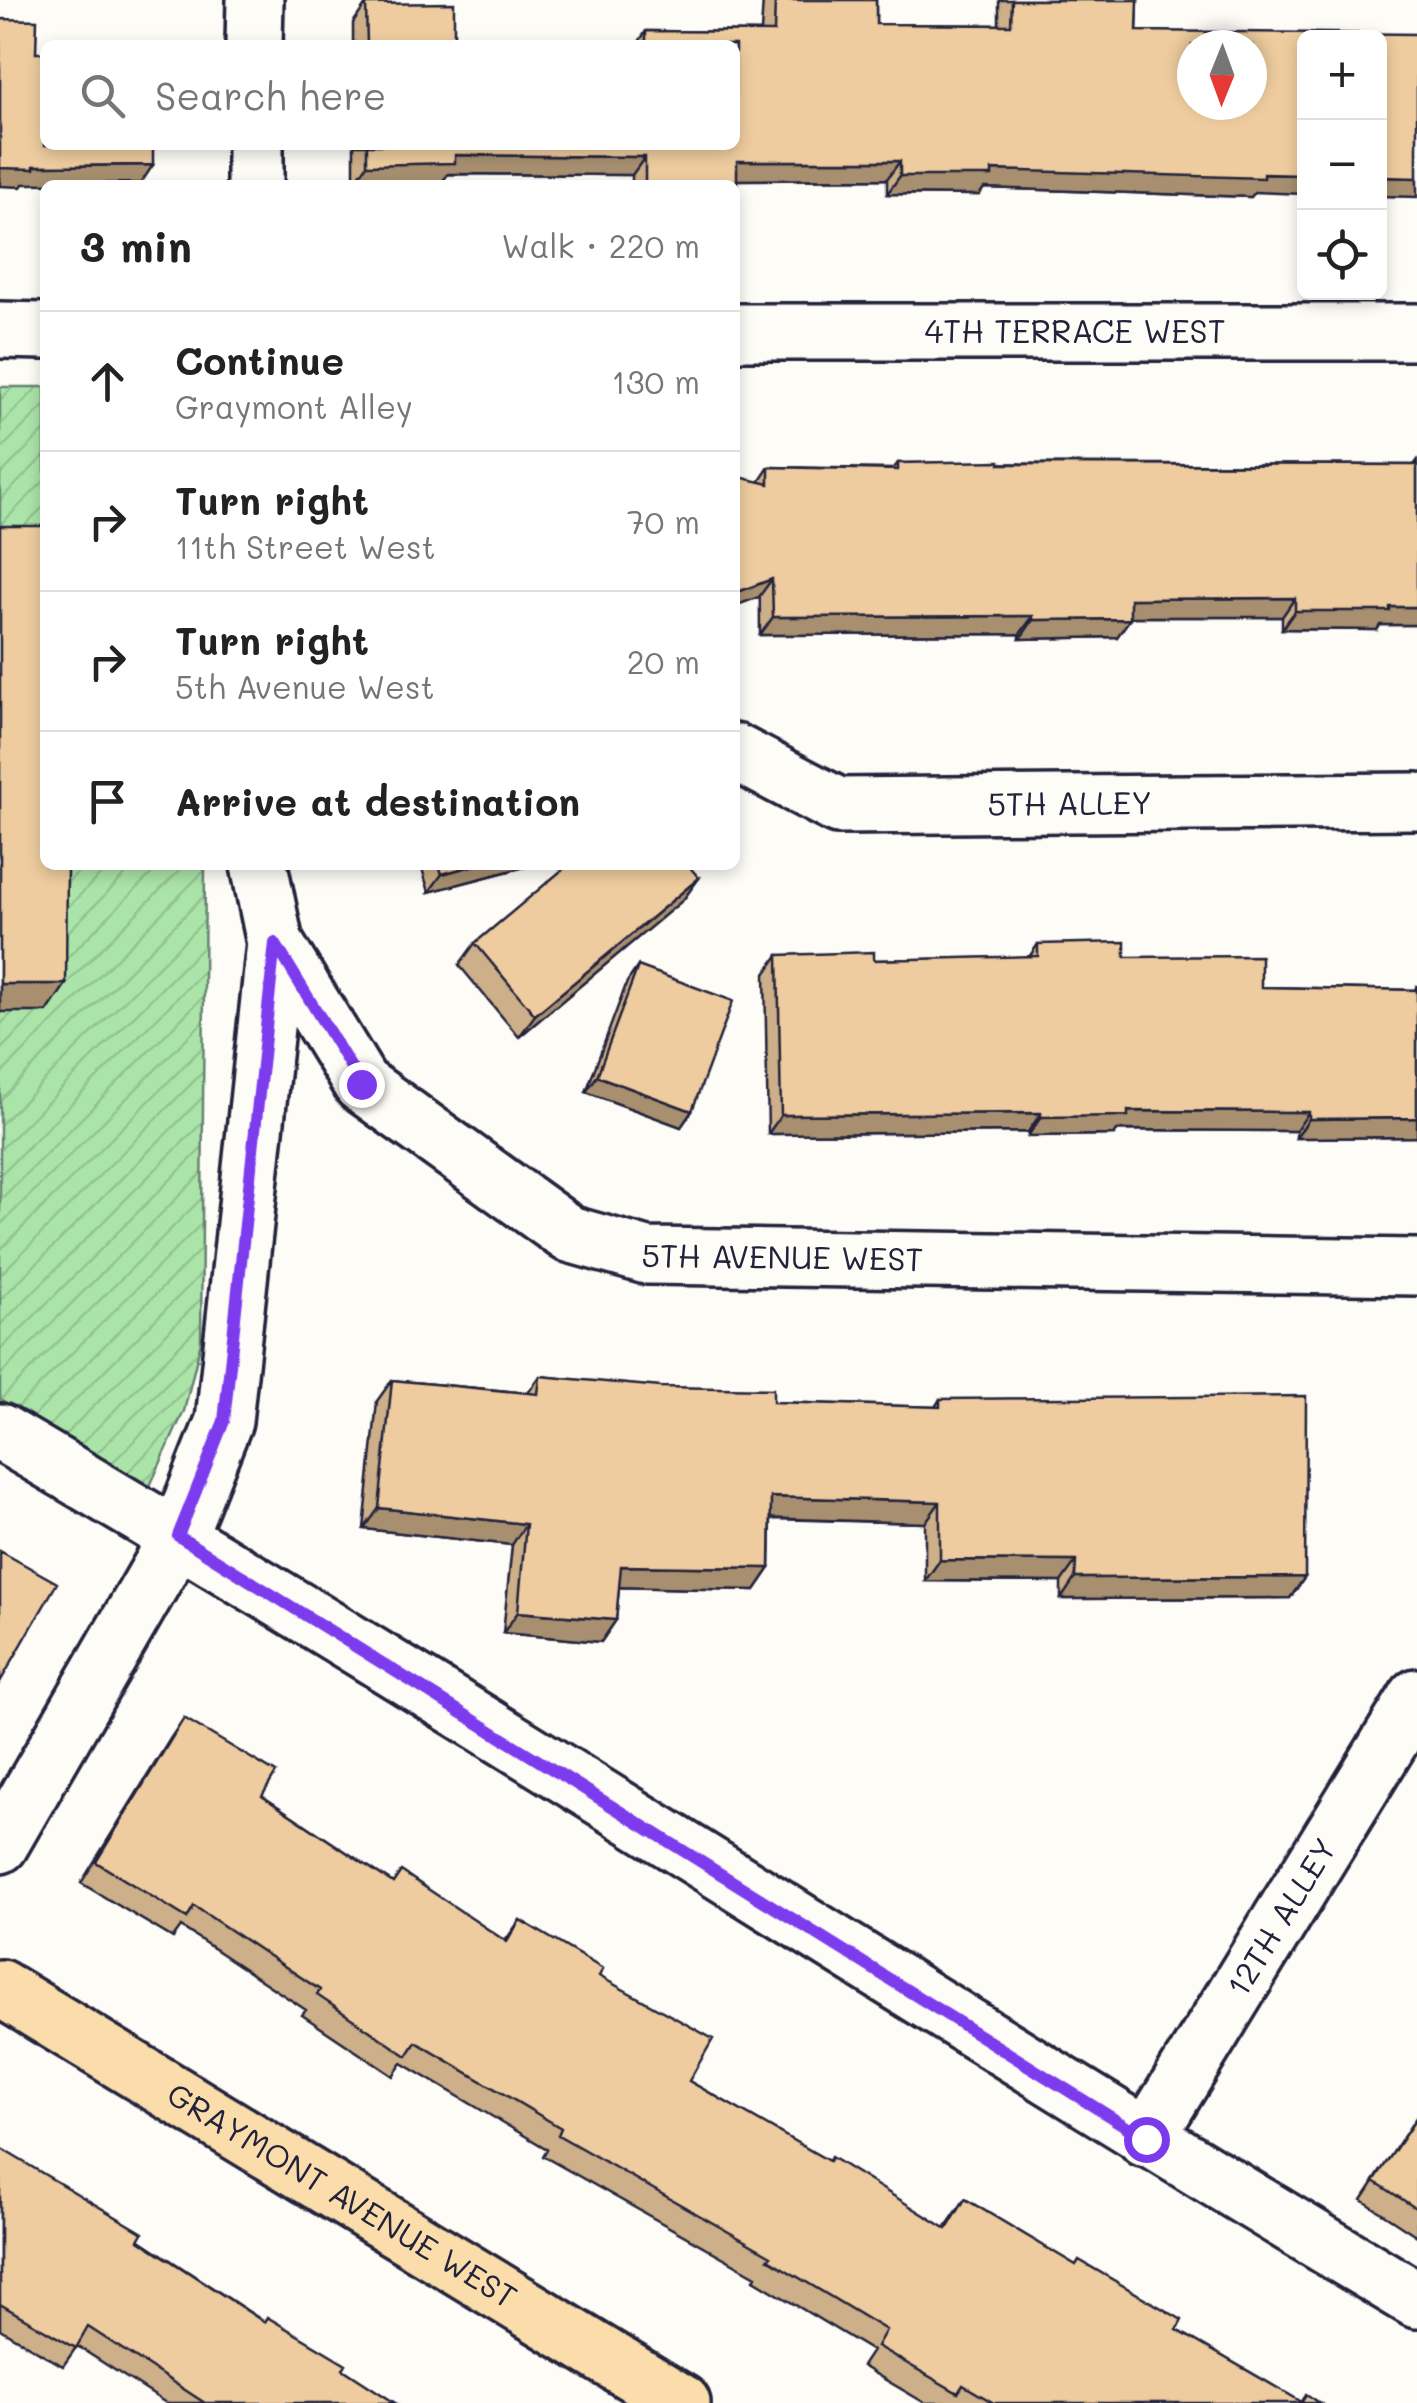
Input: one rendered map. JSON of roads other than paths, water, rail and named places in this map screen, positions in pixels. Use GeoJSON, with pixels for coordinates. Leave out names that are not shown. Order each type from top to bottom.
{"type":"FeatureCollection","features":[{"type":"Feature","properties":{"kind":"main road","name":"GRAYMONT AVENUE WEST"},"geometry":{"type":"LineString","coordinates":[[0,1988],[682,2403]]}},
{"type":"Feature","properties":{"kind":"street"},"geometry":{"type":"LineString","coordinates":[[254,40],[255,0]]}},
{"type":"Feature","properties":{"kind":"street"},"geometry":{"type":"LineString","coordinates":[[255,150],[255,180]]}},
{"type":"Feature","properties":{"kind":"street"},"geometry":{"type":"LineString","coordinates":[[0,330],[40,331]]}},
{"type":"Feature","properties":{"kind":"street","name":"4TH TERRACE WEST"},"geometry":{"type":"LineString","coordinates":[[740,332],[1417,332]]}},
{"type":"Feature","properties":{"kind":"street","name":"5TH ALLEY"},"geometry":{"type":"LineString","coordinates":[[740,755],[838,806],[1417,801]]}},
{"type":"Feature","properties":{"kind":"street"},"geometry":{"type":"LineString","coordinates":[[0,1846],[178,1536],[224,1421],[275,943],[260,870]]}},
{"type":"Feature","properties":{"kind":"street","name":"5TH AVENUE WEST"},"geometry":{"type":"LineString","coordinates":[[275,943],[361,1084],[569,1234],[646,1256],[1417,1267]]}},
{"type":"Feature","properties":{"kind":"street"},"geometry":{"type":"LineString","coordinates":[[0,1432],[178,1536],[1146,2139],[1417,2300]]}},
{"type":"Feature","properties":{"kind":"street","name":"12TH ALLEY"},"geometry":{"type":"LineString","coordinates":[[1146,2139],[1417,1697]]}}]}
